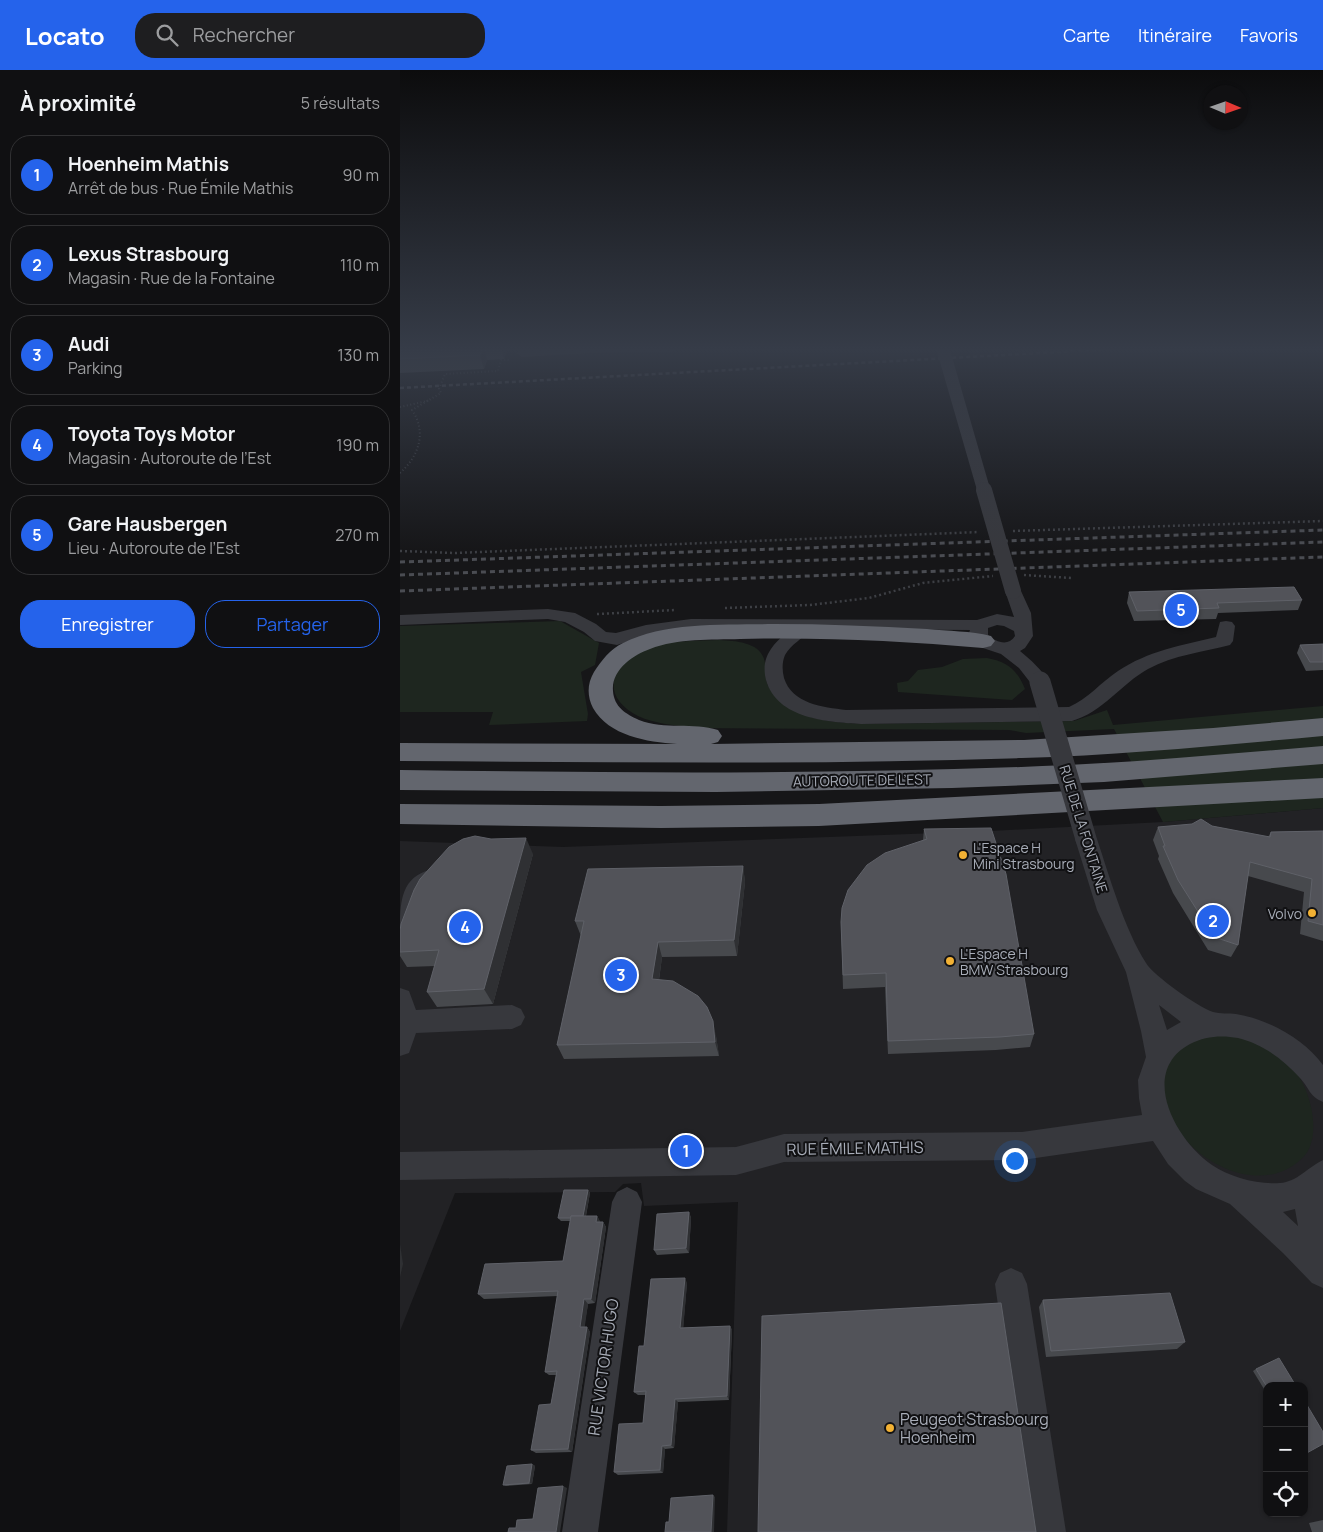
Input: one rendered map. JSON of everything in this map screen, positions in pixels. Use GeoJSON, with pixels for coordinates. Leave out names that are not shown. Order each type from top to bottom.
{"type":"FeatureCollection","features":[{"type":"Feature","properties":{"kind":"highway"},"geometry":{"type":"LineString","coordinates":[[895,752],[852,737],[688,736],[651,732],[619,720],[610,712],[603,702],[600,691],[604,673],[617,657],[630,648],[642,643],[693,634],[803,627],[913,635],[982,633]]}},
{"type":"Feature","properties":{"kind":"highway","name":"AUTOROUTE DE L’EST"},"geometry":{"type":"LineString","coordinates":[[400,752],[760,754],[1024,749],[1130,743],[1323,727]]}},
{"type":"Feature","properties":{"kind":"highway","name":"AUTOROUTE DE L’EST"},"geometry":{"type":"LineString","coordinates":[[400,780],[758,782],[1033,776],[1146,770],[1323,754]]}},
{"type":"Feature","properties":{"kind":"highway"},"geometry":{"type":"LineString","coordinates":[[400,814],[756,817],[829,815],[1323,788]]}},
{"type":"Feature","properties":{"kind":"highway"},"geometry":{"type":"LineString","coordinates":[[1158,796],[1323,804]]}},
{"type":"Feature","properties":{"kind":"street","name":"RUE DE LA FONTAINE"},"geometry":{"type":"LineString","coordinates":[[963,416],[1013,591],[1023,619],[1022,634],[1035,662],[1086,839],[1109,910],[1138,972],[1154,1031],[1159,1058]]}},
{"type":"Feature","properties":{"kind":"street"},"geometry":{"type":"LineString","coordinates":[[982,633],[1010,607],[1013,591]]}},
{"type":"Feature","properties":{"kind":"street"},"geometry":{"type":"LineString","coordinates":[[400,620],[548,614],[572,618],[590,628],[601,638],[618,639],[646,630],[691,624],[750,623],[803,627]]}},
{"type":"Feature","properties":{"kind":"street"},"geometry":{"type":"LineString","coordinates":[[997,619],[1011,621],[1022,634],[1018,644],[1005,648]]}},
{"type":"Feature","properties":{"kind":"street"},"geometry":{"type":"LineString","coordinates":[[803,627],[782,645],[775,656],[774,680],[781,691],[792,702],[822,715],[874,718],[1072,714],[1089,706],[1122,676],[1143,664],[1171,653],[1224,641],[1226,626]]}},
{"type":"Feature","properties":{"kind":"street","name":"RUE DE LA FONTAINE"},"geometry":{"type":"LineString","coordinates":[[982,633],[993,647],[1005,648],[1025,664],[1040,682]]}},
{"type":"Feature","properties":{"kind":"street"},"geometry":{"type":"LineString","coordinates":[[400,920],[420,886],[440,866]]}},
{"type":"Feature","properties":{"kind":"street","name":"RUE DE LA FONTAINE"},"geometry":{"type":"LineString","coordinates":[[1138,972],[1183,1010],[1214,1025]]}},
{"type":"Feature","properties":{"kind":"street"},"geometry":{"type":"LineString","coordinates":[[402,1021],[512,1016]]}},
{"type":"Feature","properties":{"kind":"street","name":"RUE DE LA FONTAINE"},"geometry":{"type":"LineString","coordinates":[[1321,1082],[1291,1050],[1264,1034],[1237,1026],[1206,1025],[1184,1032],[1165,1046],[1153,1068],[1151,1095],[1160,1126],[1180,1156],[1203,1176],[1240,1194],[1287,1236],[1323,1272]]}},
{"type":"Feature","properties":{"kind":"street","name":"RUE ÉMILE MATHIS"},"geometry":{"type":"LineString","coordinates":[[400,1166],[736,1161],[784,1148],[1022,1146],[1160,1126]]}},
{"type":"Feature","properties":{"kind":"street","name":"RUE DE LA FONTAINE"},"geometry":{"type":"LineString","coordinates":[[1240,1194],[1280,1198],[1300,1193],[1321,1177]]}},
{"type":"Feature","properties":{"kind":"street","name":"RUE DE LA FONTAINE"},"geometry":{"type":"LineString","coordinates":[[1321,1177],[1310,1209],[1314,1229],[1323,1251]]}},
{"type":"Feature","properties":{"kind":"street","name":"RUE VICTOR HUGO"},"geometry":{"type":"LineString","coordinates":[[580,1532],[627,1202]]}},
{"type":"Feature","properties":{"kind":"street"},"geometry":{"type":"LineString","coordinates":[[1011,1284],[1048,1532]]}},
{"type":"Feature","properties":{"kind":"path"},"geometry":{"type":"LineString","coordinates":[[400,473],[411,462],[421,440],[421,423],[416,416]]}},
{"type":"Feature","properties":{"kind":"path"},"geometry":{"type":"LineString","coordinates":[[1005,531],[1323,521]]}},
{"type":"Feature","properties":{"kind":"path"},"geometry":{"type":"LineString","coordinates":[[400,551],[455,552],[986,532]]}},
{"type":"Feature","properties":{"kind":"path"},"geometry":{"type":"LineString","coordinates":[[716,609],[830,603],[869,598],[923,583],[997,575]]}},
{"type":"Feature","properties":{"kind":"path"},"geometry":{"type":"LineString","coordinates":[[1023,575],[1071,578]]}},
{"type":"Feature","properties":{"kind":"path"},"geometry":{"type":"LineString","coordinates":[[572,618],[596,614],[679,610]]}},
{"type":"Feature","properties":{"kind":"shaded area"},"geometry":{"type":"Polygon","coordinates":[[[560,621],[599,643],[595,665],[581,672],[588,714],[587,721],[489,725],[493,712],[400,712],[400,626],[560,621]]]}},
{"type":"Feature","properties":{"kind":"shaded area"},"geometry":{"type":"Polygon","coordinates":[[[720,640],[747,644],[759,651],[765,663],[769,688],[792,709],[815,718],[840,723],[1074,721],[1107,710],[1113,725],[1323,706],[1323,808],[1163,822],[1114,729],[1026,733],[1009,730],[694,728],[645,719],[627,709],[620,702],[615,693],[615,676],[627,660],[638,653],[659,644],[720,640]]]}},
{"type":"Feature","properties":{"kind":"shaded area"},"geometry":{"type":"Polygon","coordinates":[[[987,658],[1001,662],[1011,668],[1019,677],[1025,689],[1012,700],[898,692],[897,683],[908,681],[918,670],[942,667],[963,659],[987,658]]]}},
{"type":"Feature","properties":{"kind":"shaded area"},"geometry":{"type":"Polygon","coordinates":[[[1323,808],[1323,1532],[727,1532],[738,1202],[644,1206],[641,1183],[623,1184],[615,1192],[455,1193],[400,1331],[400,841],[563,847],[991,831],[1163,822],[1323,808]]]}},
{"type":"Feature","properties":{"kind":"shaded area"},"geometry":{"type":"Polygon","coordinates":[[[1201,1035],[1243,1036],[1286,1061],[1294,1069],[1306,1092],[1313,1118],[1311,1144],[1306,1154],[1286,1169],[1264,1175],[1240,1173],[1217,1164],[1196,1150],[1179,1131],[1167,1109],[1163,1086],[1165,1066],[1173,1053],[1201,1035]]]}},
{"type":"Feature","properties":{"kind":"building"},"geometry":{"type":"Polygon","coordinates":[[[1294,587],[1302,600],[1217,603],[1219,608],[1137,611],[1129,592],[1294,587]]]}},
{"type":"Feature","properties":{"kind":"building"},"geometry":{"type":"Polygon","coordinates":[[[1323,644],[1323,662],[1310,662],[1300,645],[1323,644]]]}},
{"type":"Feature","properties":{"kind":"building"},"geometry":{"type":"Polygon","coordinates":[[[1201,819],[1212,826],[1270,837],[1271,832],[1323,831],[1323,925],[1308,921],[1312,879],[1250,862],[1238,945],[1214,937],[1178,880],[1163,846],[1165,846],[1158,827],[1192,824],[1201,819]]]}},
{"type":"Feature","properties":{"kind":"building","name":"L'Espace H BMW Strasbourg"},"geometry":{"type":"Polygon","coordinates":[[[991,828],[1006,874],[1034,1034],[888,1041],[886,973],[843,975],[841,922],[842,908],[848,890],[867,865],[885,853],[927,839],[924,829],[991,828]]]}},
{"type":"Feature","properties":{"kind":"building"},"geometry":{"type":"Polygon","coordinates":[[[475,836],[491,839],[526,838],[484,989],[427,992],[439,950],[400,952],[401,924],[420,879],[449,847],[463,839],[475,836]]]}},
{"type":"Feature","properties":{"kind":"building"},"geometry":{"type":"Polygon","coordinates":[[[743,866],[734,940],[658,942],[652,979],[673,981],[698,996],[707,1007],[713,1021],[715,1042],[557,1045],[584,921],[575,921],[588,869],[743,866]]]}},
{"type":"Feature","properties":{"kind":"building"},"geometry":{"type":"Polygon","coordinates":[[[564,1190],[588,1190],[583,1216],[558,1218],[564,1190]]]}},
{"type":"Feature","properties":{"kind":"building"},"geometry":{"type":"Polygon","coordinates":[[[689,1212],[686,1248],[654,1250],[657,1214],[689,1212]]]}},
{"type":"Feature","properties":{"kind":"building"},"geometry":{"type":"Polygon","coordinates":[[[571,1216],[597,1216],[596,1222],[603,1222],[591,1299],[584,1299],[580,1327],[587,1327],[568,1449],[531,1450],[539,1405],[551,1404],[557,1371],[545,1372],[558,1291],[478,1294],[485,1264],[563,1261],[571,1216]]]}},
{"type":"Feature","properties":{"kind":"building"},"geometry":{"type":"Polygon","coordinates":[[[685,1278],[680,1328],[730,1326],[727,1396],[675,1399],[671,1445],[662,1446],[660,1470],[614,1472],[619,1424],[643,1423],[646,1391],[634,1392],[639,1346],[644,1346],[651,1279],[685,1278]]]}},
{"type":"Feature","properties":{"kind":"building"},"geometry":{"type":"Polygon","coordinates":[[[1170,1293],[1185,1342],[1051,1351],[1043,1300],[1170,1293]]]}},
{"type":"Feature","properties":{"kind":"building","name":"Peugeot Strasbourg Hoenheim"},"geometry":{"type":"Polygon","coordinates":[[[1001,1303],[1036,1532],[758,1532],[762,1316],[1001,1303]]]}},
{"type":"Feature","properties":{"kind":"building"},"geometry":{"type":"Polygon","coordinates":[[[1279,1358],[1294,1382],[1264,1382],[1256,1369],[1279,1358]]]}},
{"type":"Feature","properties":{"kind":"building"},"geometry":{"type":"Polygon","coordinates":[[[1308,1407],[1323,1432],[1323,1444],[1308,1452],[1308,1407]]]}},
{"type":"Feature","properties":{"kind":"building"},"geometry":{"type":"Polygon","coordinates":[[[532,1464],[529,1483],[503,1485],[507,1466],[532,1464]]]}},
{"type":"Feature","properties":{"kind":"building"},"geometry":{"type":"Polygon","coordinates":[[[563,1486],[556,1532],[508,1532],[509,1528],[516,1528],[517,1520],[533,1519],[538,1488],[563,1486]]]}},
{"type":"Feature","properties":{"kind":"building"},"geometry":{"type":"Polygon","coordinates":[[[713,1495],[711,1532],[665,1532],[666,1522],[669,1522],[671,1498],[713,1495]]]}},
{"type":"Feature","properties":{"kind":"railway"},"geometry":{"type":"LineString","coordinates":[[400,562],[1323,530]]}},
{"type":"Feature","properties":{"kind":"railway"},"geometry":{"type":"LineString","coordinates":[[400,575],[1323,542]]}},
{"type":"Feature","properties":{"kind":"railway"},"geometry":{"type":"LineString","coordinates":[[400,591],[1323,557]]}},
{"type":"Feature","properties":{"kind":"place","name":"Gare Hausbergen"},"geometry":{"type":"Point","coordinates":[1181,610]}},
{"type":"Feature","properties":{"kind":"place","name":"L'Espace H Mini Strasbourg"},"geometry":{"type":"Point","coordinates":[963,855]}},
{"type":"Feature","properties":{"kind":"place","name":"Volvo"},"geometry":{"type":"Point","coordinates":[1312,913]}},
{"type":"Feature","properties":{"kind":"place","name":"Lexus Strasbourg"},"geometry":{"type":"Point","coordinates":[1213,921]}},
{"type":"Feature","properties":{"kind":"place","name":"Toyota Toys Motor"},"geometry":{"type":"Point","coordinates":[465,927]}},
{"type":"Feature","properties":{"kind":"place","name":"L'Espace H BMW Strasbourg"},"geometry":{"type":"Point","coordinates":[950,961]}},
{"type":"Feature","properties":{"kind":"place","name":"Audi"},"geometry":{"type":"Point","coordinates":[621,975]}},
{"type":"Feature","properties":{"kind":"place","name":"Hoenheim Mathis"},"geometry":{"type":"Point","coordinates":[686,1151]}},
{"type":"Feature","properties":{"kind":"place","name":"Peugeot Strasbourg Hoenheim"},"geometry":{"type":"Point","coordinates":[890,1428]}}]}
